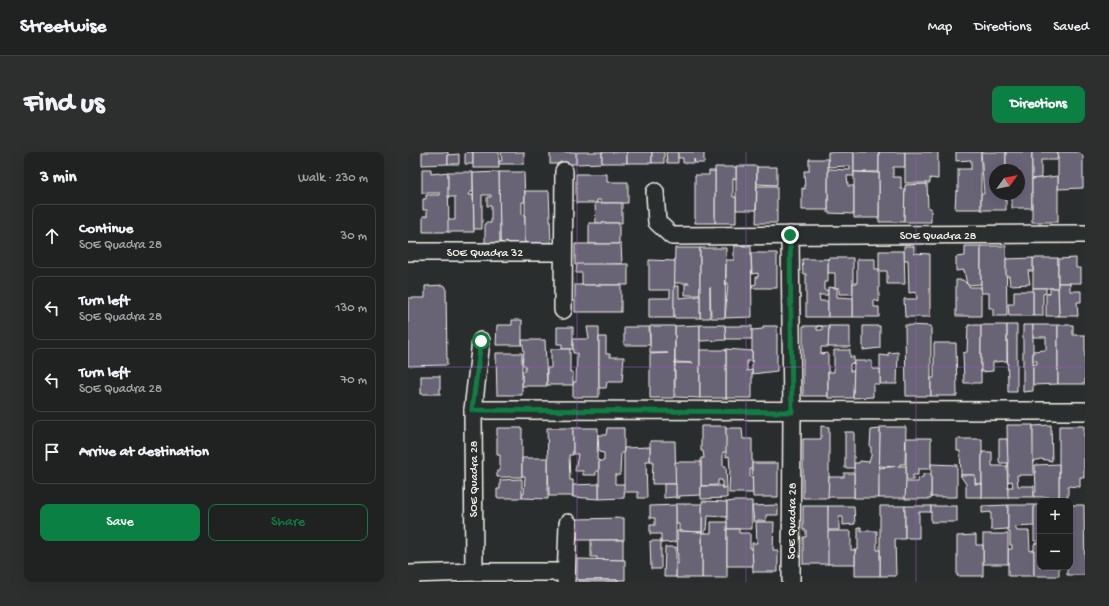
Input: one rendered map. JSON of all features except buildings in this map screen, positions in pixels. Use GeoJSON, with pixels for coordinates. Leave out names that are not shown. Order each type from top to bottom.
{"type":"FeatureCollection","features":[{"type":"Feature","properties":{"kind":"street"},"geometry":{"type":"LineString","coordinates":[[563,310],[562,252],[564,171]]}},
{"type":"Feature","properties":{"kind":"street","name":"SOE Quadra 28"},"geometry":{"type":"LineString","coordinates":[[655,192],[657,222],[672,236],[1085,234]]}},
{"type":"Feature","properties":{"kind":"street","name":"SOE Quadra 28"},"geometry":{"type":"LineString","coordinates":[[790,235],[792,412],[791,582]]}},
{"type":"Feature","properties":{"kind":"street","name":"SOE Quadra 32"},"geometry":{"type":"LineString","coordinates":[[408,252],[562,252]]}},
{"type":"Feature","properties":{"kind":"street","name":"SOE Quadra 28"},"geometry":{"type":"LineString","coordinates":[[474,572],[472,410],[481,341]]}},
{"type":"Feature","properties":{"kind":"street"},"geometry":{"type":"LineString","coordinates":[[472,410],[792,412],[1085,411]]}},
{"type":"Feature","properties":{"kind":"street"},"geometry":{"type":"LineString","coordinates":[[410,578],[474,572],[566,577],[568,523]]}},
{"type":"Feature","properties":{"kind":"route"},"geometry":{"type":"LineString","coordinates":[[481,341],[472,410],[792,412],[790,235]]}}]}
